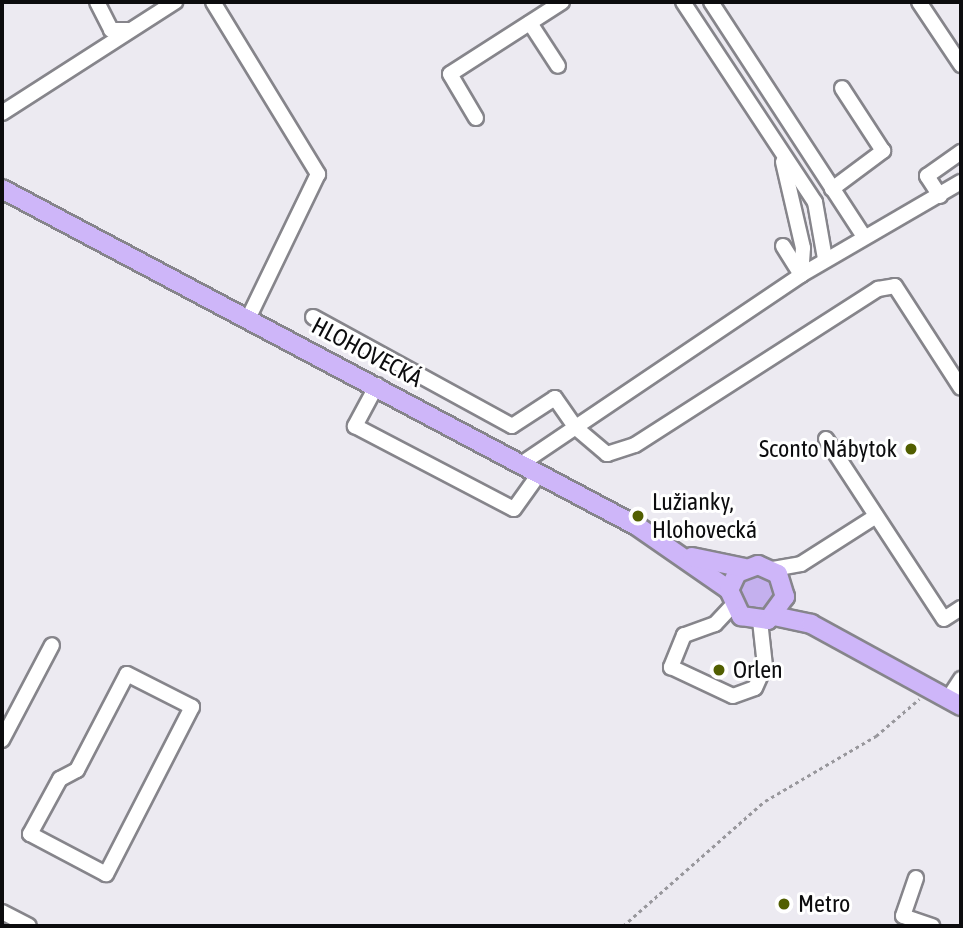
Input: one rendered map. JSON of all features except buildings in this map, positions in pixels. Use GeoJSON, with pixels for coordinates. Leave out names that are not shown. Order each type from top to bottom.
{"type":"FeatureCollection","features":[{"type":"Feature","properties":{"kind":"main road","name":"HLOHOVECKÁ"},"geometry":{"type":"LineString","coordinates":[[2,177],[10,192],[377,385],[689,557],[730,598],[741,617],[811,624],[955,702]]}},
{"type":"Feature","properties":{"kind":"main road","name":"HLOHOVECKÁ"},"geometry":{"type":"LineString","coordinates":[[689,557],[744,568],[773,569],[785,592],[811,624]]}},
{"type":"Feature","properties":{"kind":"main road"},"geometry":{"type":"LineString","coordinates":[[730,598],[744,568]]}},
{"type":"Feature","properties":{"kind":"main road"},"geometry":{"type":"LineString","coordinates":[[767,619],[785,592]]}},
{"type":"Feature","properties":{"kind":"street"},"geometry":{"type":"LineString","coordinates":[[97,2],[111,30],[130,30]]}},
{"type":"Feature","properties":{"kind":"street"},"geometry":{"type":"LineString","coordinates":[[2,113],[175,2]]}},
{"type":"Feature","properties":{"kind":"street"},"geometry":{"type":"LineString","coordinates":[[213,2],[317,174],[249,317]]}},
{"type":"Feature","properties":{"kind":"street"},"geometry":{"type":"LineString","coordinates":[[475,118],[450,74],[562,2]]}},
{"type":"Feature","properties":{"kind":"street"},"geometry":{"type":"LineString","coordinates":[[682,2],[815,202],[825,260]]}},
{"type":"Feature","properties":{"kind":"street"},"geometry":{"type":"LineString","coordinates":[[711,2],[863,235]]}},
{"type":"Feature","properties":{"kind":"street"},"geometry":{"type":"LineString","coordinates":[[919,2],[961,65]]}},
{"type":"Feature","properties":{"kind":"street"},"geometry":{"type":"LineString","coordinates":[[530,23],[558,66]]}},
{"type":"Feature","properties":{"kind":"street"},"geometry":{"type":"LineString","coordinates":[[832,189],[883,151],[842,88]]}},
{"type":"Feature","properties":{"kind":"street"},"geometry":{"type":"LineString","coordinates":[[940,196],[927,176],[961,152]]}},
{"type":"Feature","properties":{"kind":"street"},"geometry":{"type":"LineString","coordinates":[[781,153],[803,248],[801,275]]}},
{"type":"Feature","properties":{"kind":"street"},"geometry":{"type":"LineString","coordinates":[[521,464],[863,235],[940,196],[961,182]]}},
{"type":"Feature","properties":{"kind":"street"},"geometry":{"type":"LineString","coordinates":[[783,246],[801,275]]}},
{"type":"Feature","properties":{"kind":"street"},"geometry":{"type":"LineString","coordinates":[[313,317],[512,426],[555,398],[575,427],[607,454],[621,451],[878,289],[895,286],[961,388]]}},
{"type":"Feature","properties":{"kind":"street"},"geometry":{"type":"LineString","coordinates":[[377,385],[355,426],[514,509],[539,474]]}},
{"type":"Feature","properties":{"kind":"street"},"geometry":{"type":"LineString","coordinates":[[826,439],[944,619],[961,608]]}},
{"type":"Feature","properties":{"kind":"street"},"geometry":{"type":"LineString","coordinates":[[773,569],[801,564],[876,516]]}},
{"type":"Feature","properties":{"kind":"street"},"geometry":{"type":"LineString","coordinates":[[785,592],[801,564]]}},
{"type":"Feature","properties":{"kind":"street"},"geometry":{"type":"LineString","coordinates":[[730,598],[715,624],[684,635],[671,667],[733,696],[755,688],[765,666],[767,619]]}},
{"type":"Feature","properties":{"kind":"street"},"geometry":{"type":"LineString","coordinates":[[2,740],[8,713],[52,645]]}},
{"type":"Feature","properties":{"kind":"street"},"geometry":{"type":"LineString","coordinates":[[127,674],[192,707],[106,874],[30,834],[60,779],[77,770],[127,674]]}},
{"type":"Feature","properties":{"kind":"street"},"geometry":{"type":"LineString","coordinates":[[955,702],[961,679]]}},
{"type":"Feature","properties":{"kind":"street"},"geometry":{"type":"LineString","coordinates":[[916,878],[903,916],[932,926]]}},
{"type":"Feature","properties":{"kind":"street"},"geometry":{"type":"LineString","coordinates":[[2,912],[29,926]]}},
{"type":"Feature","properties":{"kind":"path"},"geometry":{"type":"LineString","coordinates":[[624,926],[765,801],[876,736],[931,689]]}},
{"type":"Feature","properties":{"kind":"shaded area"},"geometry":{"type":"Polygon","coordinates":[[[757,575],[769,580],[774,592],[769,604],[757,609],[745,604],[740,592],[745,580],[757,575]]]}},
{"type":"Feature","properties":{"kind":"place","name":"Sconto Nábytok"},"geometry":{"type":"Point","coordinates":[911,449]}},
{"type":"Feature","properties":{"kind":"place","name":"Lužianky, Hlohovecká"},"geometry":{"type":"Point","coordinates":[638,516]}},
{"type":"Feature","properties":{"kind":"place","name":"Orlen"},"geometry":{"type":"Point","coordinates":[719,670]}},
{"type":"Feature","properties":{"kind":"place","name":"Metro"},"geometry":{"type":"Point","coordinates":[784,904]}}]}
